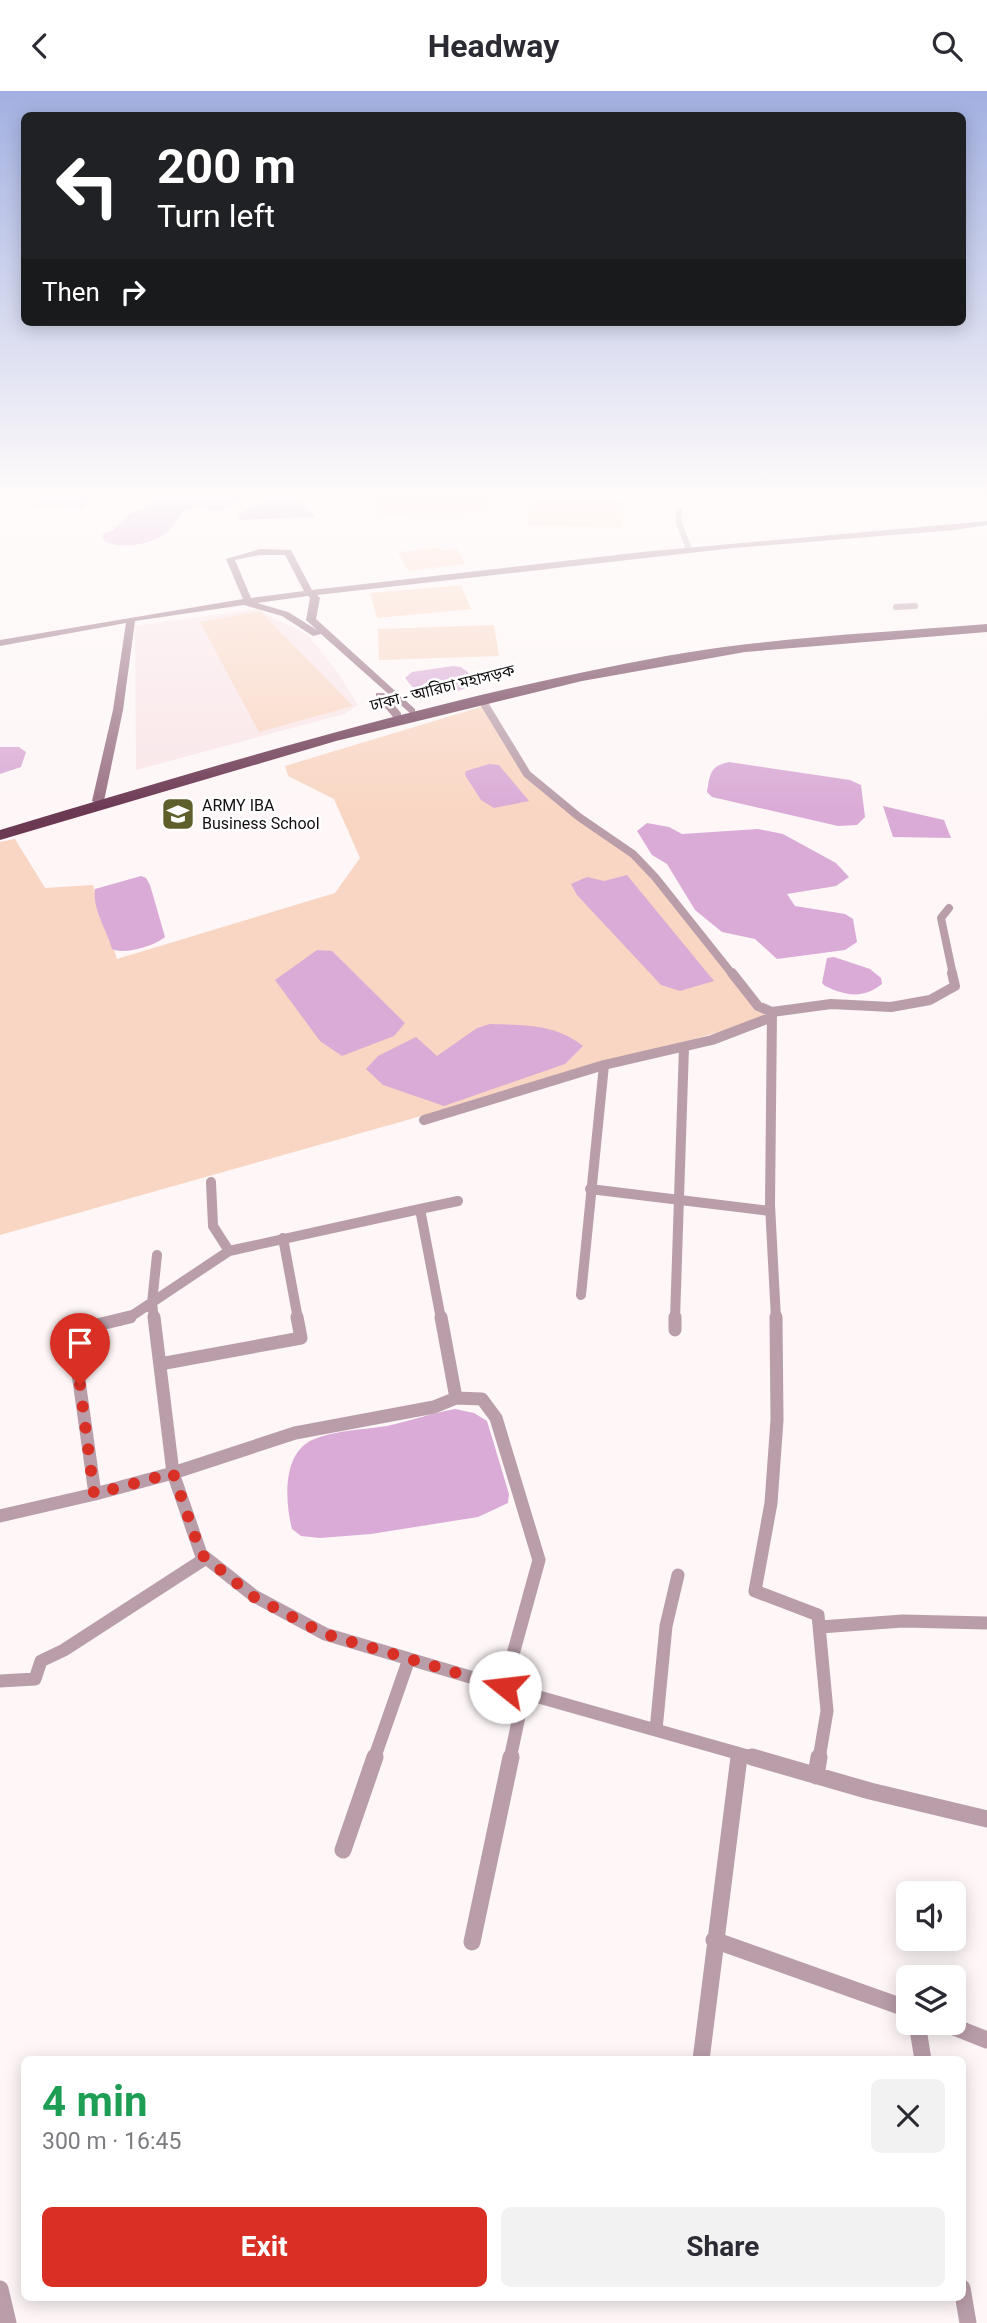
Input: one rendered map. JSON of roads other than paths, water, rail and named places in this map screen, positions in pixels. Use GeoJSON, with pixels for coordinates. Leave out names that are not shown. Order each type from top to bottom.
{"type":"FeatureCollection","features":[{"type":"Feature","properties":{"kind":"highway","name":"ঢাকা - আরিচা মহাসড়ক"},"geometry":{"type":"LineString","coordinates":[[0,829],[404,713],[640,659],[700,649],[987,623]]}},
{"type":"Feature","properties":{"kind":"highway"},"geometry":{"type":"LineString","coordinates":[[0,835],[337,736],[481,699],[667,660],[733,650],[987,628]]}},
{"type":"Feature","properties":{"kind":"street"},"geometry":{"type":"LineString","coordinates":[[0,643],[244,601]]}},
{"type":"Feature","properties":{"kind":"street"},"geometry":{"type":"LineString","coordinates":[[245,601],[303,623],[404,713]]}},
{"type":"Feature","properties":{"kind":"street"},"geometry":{"type":"LineString","coordinates":[[314,601],[311,620],[404,713]]}},
{"type":"Feature","properties":{"kind":"street"},"geometry":{"type":"LineString","coordinates":[[896,607],[915,606]]}},
{"type":"Feature","properties":{"kind":"street"},"geometry":{"type":"LineString","coordinates":[[98,800],[122,697],[131,619]]}},
{"type":"Feature","properties":{"kind":"street"},"geometry":{"type":"LineString","coordinates":[[481,699],[527,774],[579,817],[633,854],[655,877],[758,1006],[772,1014]]}},
{"type":"Feature","properties":{"kind":"street"},"geometry":{"type":"LineString","coordinates":[[424,1120],[604,1065],[712,1040],[772,1014],[831,1004],[891,1007],[930,1000],[955,986],[941,918],[949,908]]}},
{"type":"Feature","properties":{"kind":"street"},"geometry":{"type":"LineString","coordinates":[[772,1014],[770,1211],[777,1343],[777,1420],[771,1503],[755,1591],[818,1615],[827,1711],[816,1776]]}},
{"type":"Feature","properties":{"kind":"street"},"geometry":{"type":"LineString","coordinates":[[675,1330],[684,1047]]}},
{"type":"Feature","properties":{"kind":"street"},"geometry":{"type":"LineString","coordinates":[[581,1295],[604,1065]]}},
{"type":"Feature","properties":{"kind":"street"},"geometry":{"type":"LineString","coordinates":[[211,1182],[211,1221],[214,1234],[229,1251]]}},
{"type":"Feature","properties":{"kind":"street"},"geometry":{"type":"LineString","coordinates":[[590,1189],[770,1211]]}},
{"type":"Feature","properties":{"kind":"street"},"geometry":{"type":"LineString","coordinates":[[94,1494],[72,1331],[130,1317],[229,1251],[458,1201]]}},
{"type":"Feature","properties":{"kind":"street"},"geometry":{"type":"LineString","coordinates":[[420,1209],[456,1398]]}},
{"type":"Feature","properties":{"kind":"street"},"geometry":{"type":"LineString","coordinates":[[160,1364],[301,1338],[284,1238]]}},
{"type":"Feature","properties":{"kind":"street"},"geometry":{"type":"LineString","coordinates":[[157,1255],[152,1303],[173,1473],[201,1554],[254,1597],[325,1634],[816,1776],[987,1819]]}},
{"type":"Feature","properties":{"kind":"street"},"geometry":{"type":"LineString","coordinates":[[0,1516],[173,1473],[295,1433],[434,1407],[456,1398],[482,1399],[496,1418],[539,1560],[505,1687]]}},
{"type":"Feature","properties":{"kind":"street"},"geometry":{"type":"LineString","coordinates":[[0,1681],[35,1679],[41,1661],[64,1650],[206,1558]]}},
{"type":"Feature","properties":{"kind":"street"},"geometry":{"type":"LineString","coordinates":[[656,1730],[666,1626],[678,1575]]}},
{"type":"Feature","properties":{"kind":"street"},"geometry":{"type":"LineString","coordinates":[[820,1627],[903,1621],[987,1623]]}},
{"type":"Feature","properties":{"kind":"street"},"geometry":{"type":"LineString","coordinates":[[343,1850],[409,1659]]}},
{"type":"Feature","properties":{"kind":"street"},"geometry":{"type":"LineString","coordinates":[[472,1942],[524,1693]]}},
{"type":"Feature","properties":{"kind":"street"},"geometry":{"type":"LineString","coordinates":[[701,2056],[739,1754]]}},
{"type":"Feature","properties":{"kind":"street"},"geometry":{"type":"LineString","coordinates":[[714,1940],[896,2005]]}},
{"type":"Feature","properties":{"kind":"street"},"geometry":{"type":"LineString","coordinates":[[966,2032],[987,2040]]}},
{"type":"Feature","properties":{"kind":"street"},"geometry":{"type":"LineString","coordinates":[[919,2035],[922,2056]]}},
{"type":"Feature","properties":{"kind":"street"},"geometry":{"type":"LineString","coordinates":[[0,2289],[8,2323]]}},
{"type":"Feature","properties":{"kind":"street"},"geometry":{"type":"LineString","coordinates":[[964,2301],[968,2323]]}},
{"type":"Feature","properties":{"kind":"place","name":"ARMY IBA Business School"},"geometry":{"type":"Point","coordinates":[178,814]}}]}
